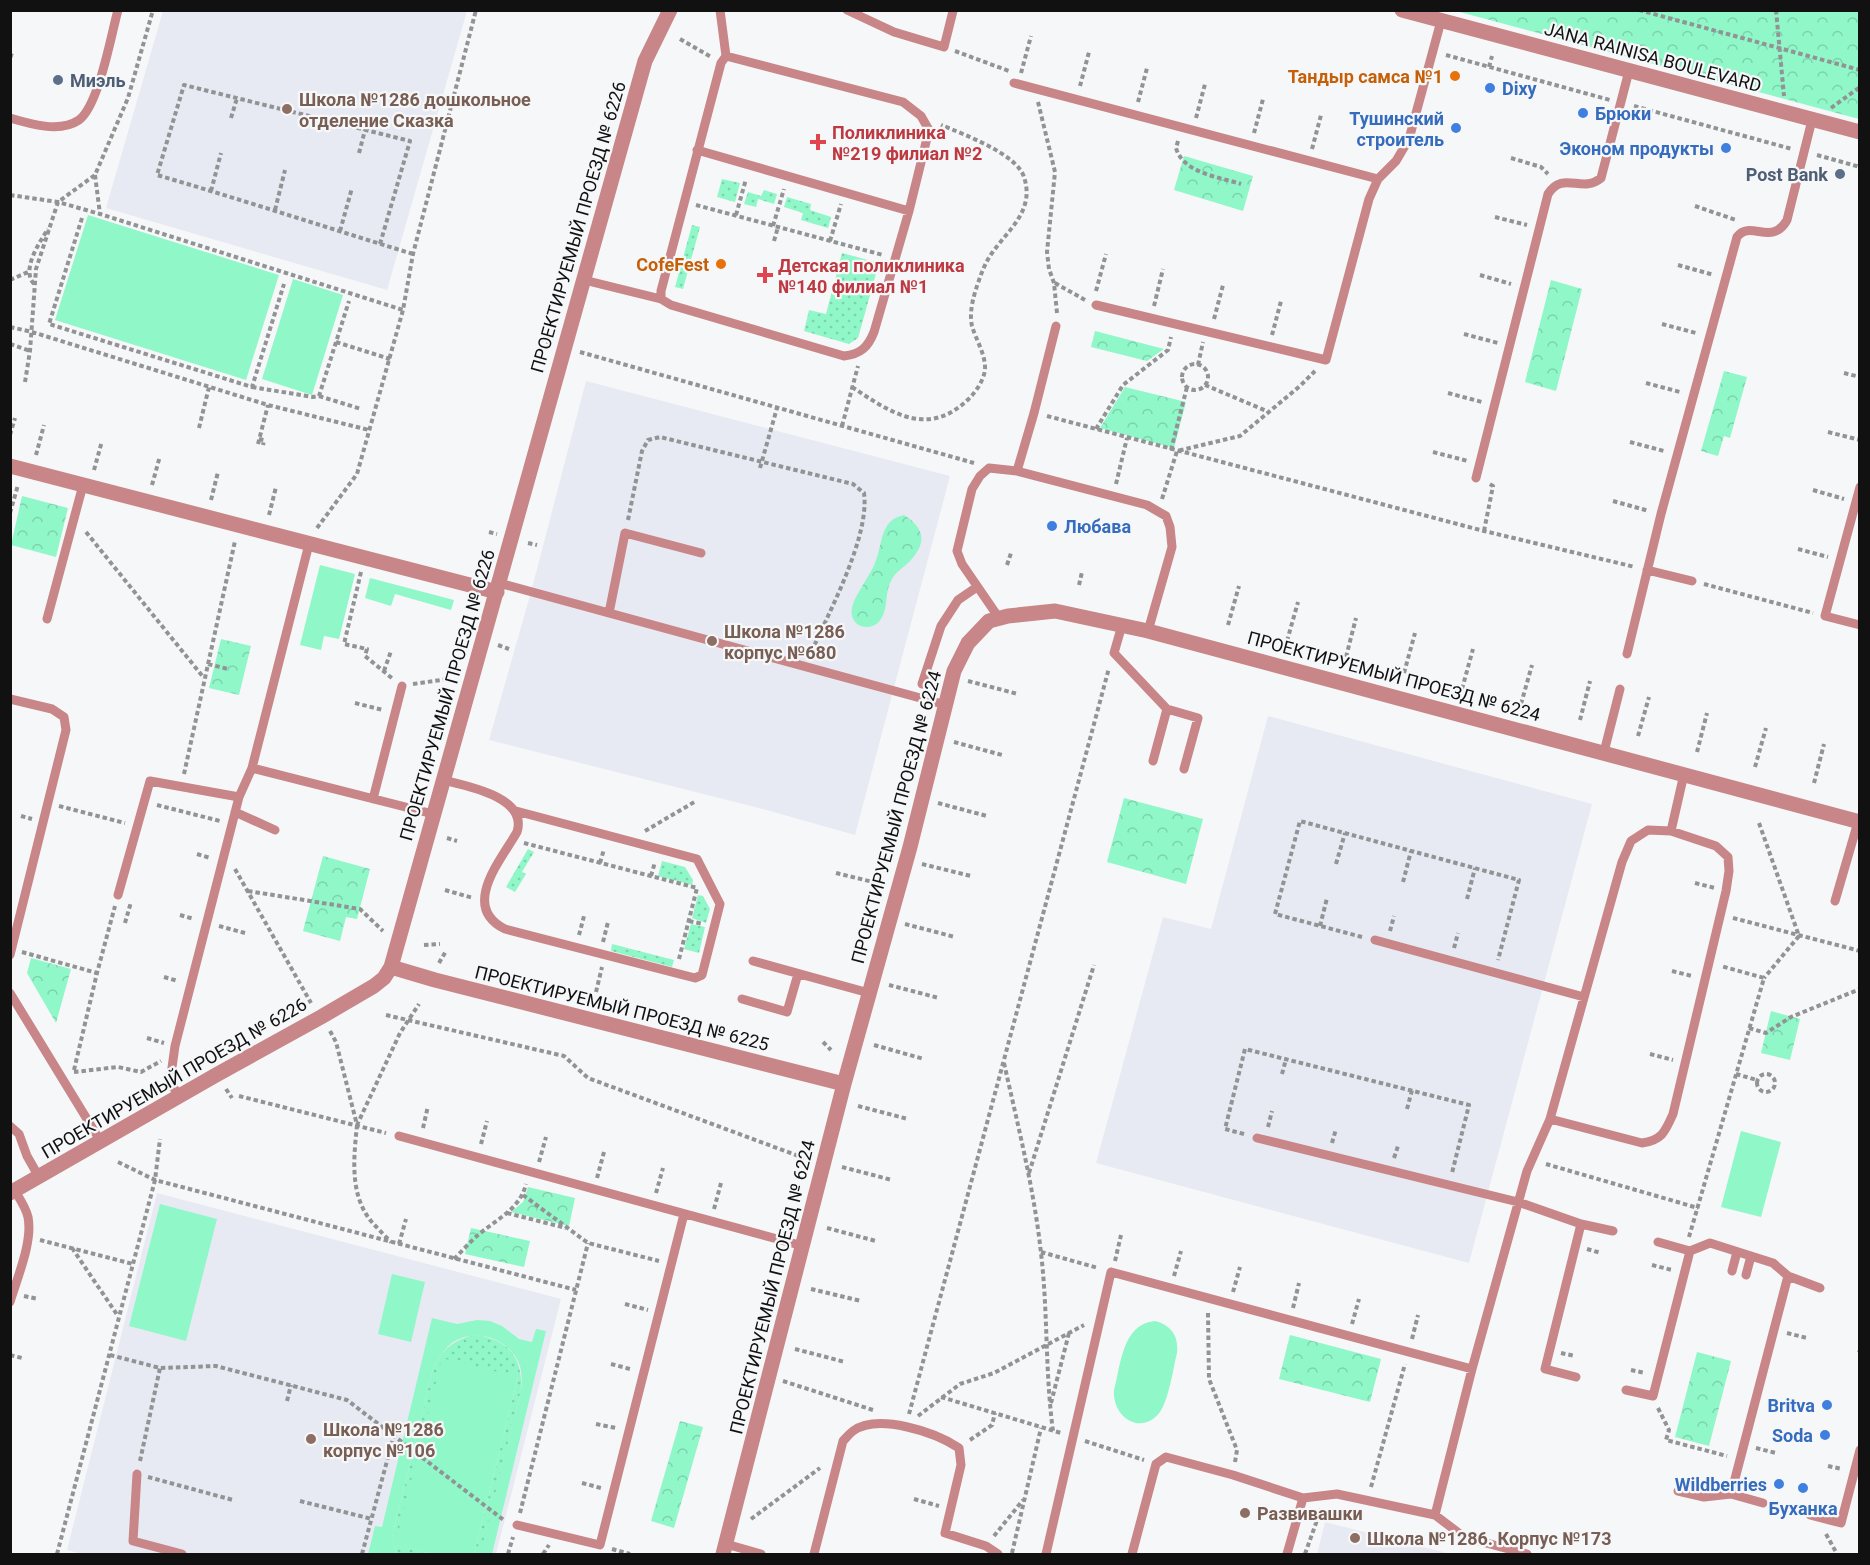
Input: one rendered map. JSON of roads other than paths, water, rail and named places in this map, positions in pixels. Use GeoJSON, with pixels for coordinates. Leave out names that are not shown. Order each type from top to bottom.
{"type":"FeatureCollection","features":[{"type":"Feature","properties":{"kind":"street","name":"ПРОЕКТИРУЕМЫЙ ПРОЕЗД № 6226"},"geometry":{"type":"LineString","coordinates":[[13,1192],[347,1002],[384,978],[391,967],[645,61],[670,10]]}},
{"type":"Feature","properties":{"kind":"street","name":"JANA RAINISA BOULEVARD"},"geometry":{"type":"LineString","coordinates":[[1402,10],[1860,132]]}},
{"type":"Feature","properties":{"kind":"street"},"geometry":{"type":"LineString","coordinates":[[10,466],[309,543],[498,587]]}},
{"type":"Feature","properties":{"kind":"street","name":"ПРОЕКТИРУЕМЫЙ ПРОЕЗД № 6224"},"geometry":{"type":"LineString","coordinates":[[725,1549],[844,1084],[910,847],[954,671],[968,643],[989,621],[1055,610],[1148,631],[1859,822]]}},
{"type":"Feature","properties":{"kind":"street","name":"ПРОЕКТИРУЕМЫЙ ПРОЕЗД № 6225"},"geometry":{"type":"LineString","coordinates":[[391,967],[844,1084]]}},
{"type":"Feature","properties":{"kind":"lane"},"geometry":{"type":"LineString","coordinates":[[10,118],[29,124],[58,126],[77,121],[86,113],[99,82],[118,10]]}},
{"type":"Feature","properties":{"kind":"lane"},"geometry":{"type":"LineString","coordinates":[[661,299],[661,291],[697,150],[723,59],[720,10]]}},
{"type":"Feature","properties":{"kind":"lane"},"geometry":{"type":"LineString","coordinates":[[847,10],[894,32],[945,47],[953,11]]}},
{"type":"Feature","properties":{"kind":"lane"},"geometry":{"type":"LineString","coordinates":[[1095,304],[1326,360],[1369,199],[1378,180],[1396,161],[1408,139],[1441,21]]}},
{"type":"Feature","properties":{"kind":"lane"},"geometry":{"type":"LineString","coordinates":[[584,280],[661,299],[670,305],[844,356],[862,351],[869,342],[874,332],[909,211],[929,130],[921,116],[903,102],[723,59]]}},
{"type":"Feature","properties":{"kind":"lane"},"geometry":{"type":"LineString","coordinates":[[1476,478],[1548,194],[1558,183],[1587,185],[1601,178],[1629,71]]}},
{"type":"Feature","properties":{"kind":"lane"},"geometry":{"type":"LineString","coordinates":[[1016,84],[1378,180]]}},
{"type":"Feature","properties":{"kind":"lane"},"geometry":{"type":"LineString","coordinates":[[1628,654],[1661,514],[1737,237],[1743,231],[1767,234],[1782,228],[1812,120]]}},
{"type":"Feature","properties":{"kind":"lane"},"geometry":{"type":"LineString","coordinates":[[697,150],[909,211]]}},
{"type":"Feature","properties":{"kind":"lane"},"geometry":{"type":"LineString","coordinates":[[1017,471],[1035,413],[1056,326]]}},
{"type":"Feature","properties":{"kind":"lane"},"geometry":{"type":"LineString","coordinates":[[999,618],[959,558],[957,546],[972,489],[980,476],[989,468],[1017,471],[1113,496],[1159,510],[1166,516],[1170,527],[1172,548],[1148,631]]}},
{"type":"Feature","properties":{"kind":"lane"},"geometry":{"type":"LineString","coordinates":[[47,619],[83,484]]}},
{"type":"Feature","properties":{"kind":"lane"},"geometry":{"type":"LineString","coordinates":[[1860,487],[1826,616],[1860,625]]}},
{"type":"Feature","properties":{"kind":"lane"},"geometry":{"type":"LineString","coordinates":[[609,613],[625,533],[700,553]]}},
{"type":"Feature","properties":{"kind":"lane"},"geometry":{"type":"LineString","coordinates":[[179,1096],[170,1082],[173,1058],[235,812],[252,768],[309,543]]}},
{"type":"Feature","properties":{"kind":"lane"},"geometry":{"type":"LineString","coordinates":[[1647,570],[1692,581]]}},
{"type":"Feature","properties":{"kind":"lane"},"geometry":{"type":"LineString","coordinates":[[922,684],[941,626],[958,600],[977,586]]}},
{"type":"Feature","properties":{"kind":"lane"},"geometry":{"type":"LineString","coordinates":[[498,587],[609,613],[946,705]]}},
{"type":"Feature","properties":{"kind":"lane"},"geometry":{"type":"LineString","coordinates":[[1122,625],[1113,653],[1167,710],[1198,718],[1184,770]]}},
{"type":"Feature","properties":{"kind":"lane"},"geometry":{"type":"LineString","coordinates":[[373,799],[402,686]]}},
{"type":"Feature","properties":{"kind":"lane"},"geometry":{"type":"LineString","coordinates":[[1604,752],[1620,689]]}},
{"type":"Feature","properties":{"kind":"lane"},"geometry":{"type":"LineString","coordinates":[[10,699],[52,709],[64,717],[66,730],[11,952]]}},
{"type":"Feature","properties":{"kind":"lane"},"geometry":{"type":"LineString","coordinates":[[1153,761],[1167,710]]}},
{"type":"Feature","properties":{"kind":"lane"},"geometry":{"type":"LineString","coordinates":[[252,768],[434,814]]}},
{"type":"Feature","properties":{"kind":"lane"},"geometry":{"type":"LineString","coordinates":[[1671,831],[1684,774]]}},
{"type":"Feature","properties":{"kind":"lane"},"geometry":{"type":"LineString","coordinates":[[443,780],[483,790],[516,811],[694,857],[720,901],[702,975],[695,978],[675,973],[506,929],[492,921],[484,900],[488,884],[520,824],[516,811]]}},
{"type":"Feature","properties":{"kind":"lane"},"geometry":{"type":"LineString","coordinates":[[118,895],[150,781],[239,797]]}},
{"type":"Feature","properties":{"kind":"lane"},"geometry":{"type":"LineString","coordinates":[[235,812],[275,830]]}},
{"type":"Feature","properties":{"kind":"lane"},"geometry":{"type":"LineString","coordinates":[[1835,901],[1859,822]]}},
{"type":"Feature","properties":{"kind":"lane"},"geometry":{"type":"LineString","coordinates":[[1435,1515],[1518,1202],[1532,1160],[1550,1119],[1622,862],[1631,841],[1648,830],[1671,831],[1716,846],[1728,857],[1729,872],[1673,1114],[1666,1130],[1655,1141],[1642,1143],[1550,1119]]}},
{"type":"Feature","properties":{"kind":"lane"},"geometry":{"type":"LineString","coordinates":[[1375,940],[1584,997]]}},
{"type":"Feature","properties":{"kind":"lane"},"geometry":{"type":"LineString","coordinates":[[753,961],[868,993]]}},
{"type":"Feature","properties":{"kind":"lane"},"geometry":{"type":"LineString","coordinates":[[742,999],[788,1012],[798,974]]}},
{"type":"Feature","properties":{"kind":"lane"},"geometry":{"type":"LineString","coordinates":[[10,993],[101,1142]]}},
{"type":"Feature","properties":{"kind":"lane"},"geometry":{"type":"LineString","coordinates":[[10,1126],[19,1134],[27,1156],[39,1177]]}},
{"type":"Feature","properties":{"kind":"lane"},"geometry":{"type":"LineString","coordinates":[[399,1136],[803,1246]]}},
{"type":"Feature","properties":{"kind":"lane"},"geometry":{"type":"LineString","coordinates":[[1257,1138],[1518,1202],[1581,1224],[1613,1231]]}},
{"type":"Feature","properties":{"kind":"lane"},"geometry":{"type":"LineString","coordinates":[[10,1302],[28,1237],[27,1215],[13,1192]]}},
{"type":"Feature","properties":{"kind":"lane"},"geometry":{"type":"LineString","coordinates":[[517,1525],[600,1545],[684,1214]]}},
{"type":"Feature","properties":{"kind":"lane"},"geometry":{"type":"LineString","coordinates":[[1576,1377],[1545,1369],[1581,1224]]}},
{"type":"Feature","properties":{"kind":"lane"},"geometry":{"type":"LineString","coordinates":[[1658,1242],[1688,1250],[1710,1243],[1773,1263],[1788,1276],[1820,1288]]}},
{"type":"Feature","properties":{"kind":"lane"},"geometry":{"type":"LineString","coordinates":[[1626,1390],[1653,1396],[1688,1250]]}},
{"type":"Feature","properties":{"kind":"lane"},"geometry":{"type":"LineString","coordinates":[[1732,1271],[1737,1252]]}},
{"type":"Feature","properties":{"kind":"lane"},"geometry":{"type":"LineString","coordinates":[[1746,1275],[1750,1256]]}},
{"type":"Feature","properties":{"kind":"lane"},"geometry":{"type":"LineString","coordinates":[[1046,1554],[1112,1272],[1472,1369]]}},
{"type":"Feature","properties":{"kind":"lane"},"geometry":{"type":"LineString","coordinates":[[1731,1494],[1788,1276]]}},
{"type":"Feature","properties":{"kind":"lane"},"geometry":{"type":"LineString","coordinates":[[814,1554],[843,1441],[854,1430],[870,1424],[906,1426],[945,1438],[959,1448],[961,1465],[945,1533],[986,1546],[998,1554]]}},
{"type":"Feature","properties":{"kind":"lane"},"geometry":{"type":"LineString","coordinates":[[1809,1515],[1841,1523],[1860,1450]]}},
{"type":"Feature","properties":{"kind":"lane"},"geometry":{"type":"LineString","coordinates":[[1132,1554],[1156,1464],[1166,1457],[1233,1475],[1303,1498],[1337,1494],[1435,1515],[1464,1537],[1505,1551],[1527,1554]]}},
{"type":"Feature","properties":{"kind":"lane"},"geometry":{"type":"LineString","coordinates":[[137,1474],[133,1541],[182,1554]]}},
{"type":"Feature","properties":{"kind":"lane"},"geometry":{"type":"LineString","coordinates":[[1678,1491],[1704,1497],[1731,1494],[1763,1503]]}},
{"type":"Feature","properties":{"kind":"lane"},"geometry":{"type":"LineString","coordinates":[[1287,1554],[1303,1498]]}},
{"type":"Feature","properties":{"kind":"lane"},"geometry":{"type":"LineString","coordinates":[[725,1549],[761,1554]]}},
{"type":"Feature","properties":{"kind":"place","name":"Тандыр самса №1"},"geometry":{"type":"Point","coordinates":[1455,76]}},
{"type":"Feature","properties":{"kind":"place","name":"Миэль"},"geometry":{"type":"Point","coordinates":[58,80]}},
{"type":"Feature","properties":{"kind":"place","name":"Dixy"},"geometry":{"type":"Point","coordinates":[1490,88]}},
{"type":"Feature","properties":{"kind":"place","name":"Школа №1286 дошкольное отделение Сказка"},"geometry":{"type":"Point","coordinates":[287,109]}},
{"type":"Feature","properties":{"kind":"place","name":"Брюки"},"geometry":{"type":"Point","coordinates":[1583,113]}},
{"type":"Feature","properties":{"kind":"place","name":"Тушинский строитель"},"geometry":{"type":"Point","coordinates":[1456,128]}},
{"type":"Feature","properties":{"kind":"place","name":"Поликлиника №219 филиал №2"},"geometry":{"type":"Point","coordinates":[818,142]}},
{"type":"Feature","properties":{"kind":"place","name":"Эконом продукты"},"geometry":{"type":"Point","coordinates":[1726,148]}},
{"type":"Feature","properties":{"kind":"place","name":"Post Bank"},"geometry":{"type":"Point","coordinates":[1840,174]}},
{"type":"Feature","properties":{"kind":"place","name":"CofeFest"},"geometry":{"type":"Point","coordinates":[721,264]}},
{"type":"Feature","properties":{"kind":"place","name":"Детская поликлиника №140 филиал №1"},"geometry":{"type":"Point","coordinates":[765,275]}},
{"type":"Feature","properties":{"kind":"place","name":"Любава"},"geometry":{"type":"Point","coordinates":[1052,526]}},
{"type":"Feature","properties":{"kind":"place","name":"Школа №1286 корпус №680"},"geometry":{"type":"Point","coordinates":[712,641]}},
{"type":"Feature","properties":{"kind":"place","name":"Britva"},"geometry":{"type":"Point","coordinates":[1827,1405]}},
{"type":"Feature","properties":{"kind":"place","name":"Soda"},"geometry":{"type":"Point","coordinates":[1825,1435]}},
{"type":"Feature","properties":{"kind":"place","name":"Школа №1286 корпус №106"},"geometry":{"type":"Point","coordinates":[311,1439]}},
{"type":"Feature","properties":{"kind":"place","name":"Wildberries"},"geometry":{"type":"Point","coordinates":[1779,1484]}},
{"type":"Feature","properties":{"kind":"place","name":"Буханка"},"geometry":{"type":"Point","coordinates":[1803,1488]}},
{"type":"Feature","properties":{"kind":"place","name":"Развивашки"},"geometry":{"type":"Point","coordinates":[1245,1513]}},
{"type":"Feature","properties":{"kind":"place","name":"Школа №1286. Корпус №173"},"geometry":{"type":"Point","coordinates":[1355,1538]}}]}
